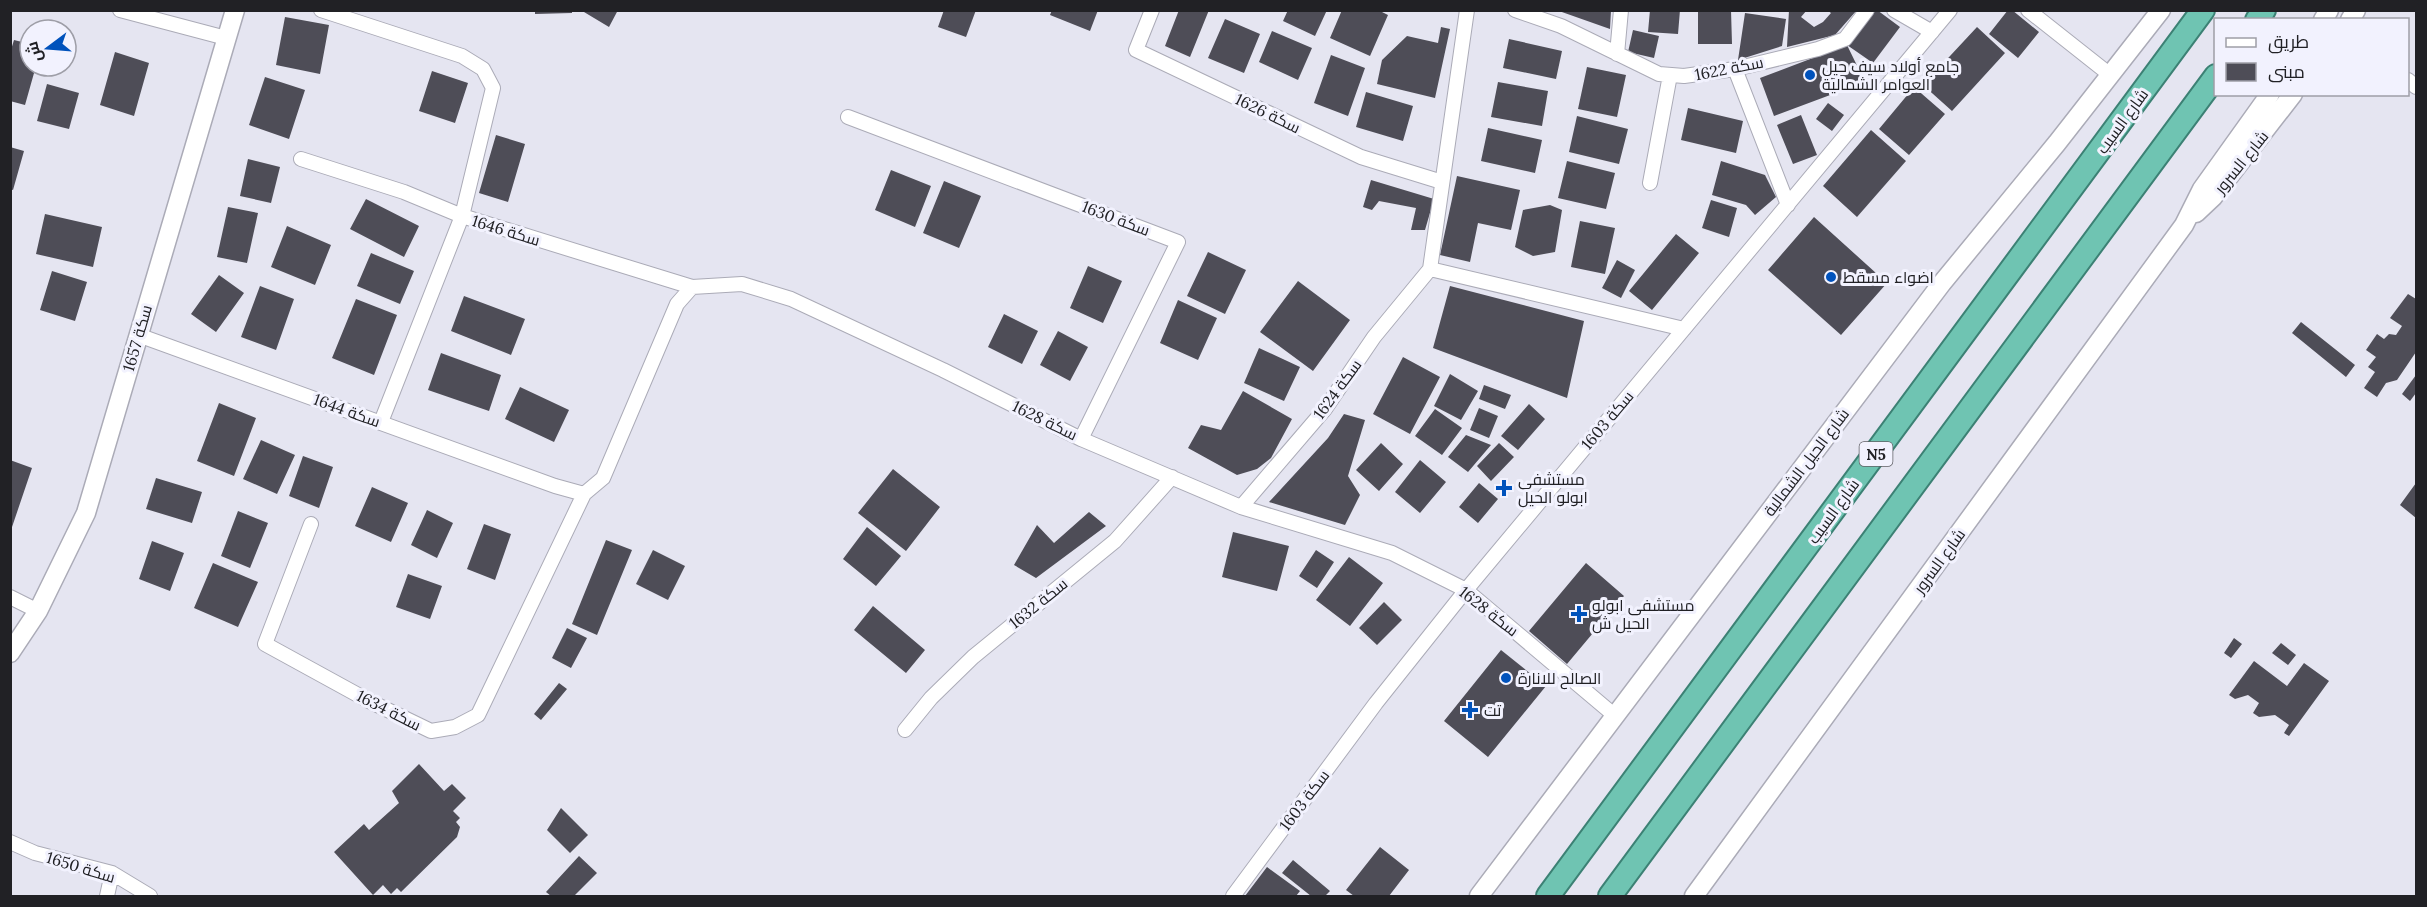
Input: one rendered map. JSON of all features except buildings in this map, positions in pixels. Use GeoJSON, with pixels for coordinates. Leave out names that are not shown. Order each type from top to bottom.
{"type":"FeatureCollection","features":[{"type":"Feature","properties":{"kind":"highway","name":"شارع السيب"},"geometry":{"type":"LineString","coordinates":[[1548,897],[2203,10]]}},
{"type":"Feature","properties":{"kind":"highway"},"geometry":{"type":"LineString","coordinates":[[1610,897],[2214,79]]}},
{"type":"Feature","properties":{"kind":"street"},"geometry":{"type":"LineString","coordinates":[[120,10],[226,38]]}},
{"type":"Feature","properties":{"kind":"street","name":"سكة 1657"},"geometry":{"type":"LineString","coordinates":[[10,654],[38,611],[86,513],[235,10]]}},
{"type":"Feature","properties":{"kind":"street"},"geometry":{"type":"LineString","coordinates":[[301,159],[404,192],[462,216],[493,88],[483,69],[462,56],[321,10]]}},
{"type":"Feature","properties":{"kind":"street","name":"سكة 1626"},"geometry":{"type":"LineString","coordinates":[[1152,10],[1136,50],[1360,157],[1442,182]]}},
{"type":"Feature","properties":{"kind":"street","name":"سكة 1624"},"geometry":{"type":"LineString","coordinates":[[1241,507],[1325,409],[1374,337],[1430,269],[1467,10]]}},
{"type":"Feature","properties":{"kind":"street","name":"سكة 1622"},"geometry":{"type":"LineString","coordinates":[[1515,10],[1562,26],[1659,74],[1684,76],[1735,69],[1818,49],[1845,39],[1868,10]]}},
{"type":"Feature","properties":{"kind":"street"},"geometry":{"type":"LineString","coordinates":[[1617,54],[1621,10]]}},
{"type":"Feature","properties":{"kind":"street"},"geometry":{"type":"LineString","coordinates":[[1894,10],[1932,32]]}},
{"type":"Feature","properties":{"kind":"street","name":"سكة 1603"},"geometry":{"type":"LineString","coordinates":[[1233,897],[1376,703],[1466,590],[1950,10]]}},
{"type":"Feature","properties":{"kind":"street"},"geometry":{"type":"LineString","coordinates":[[2028,10],[2109,74]]}},
{"type":"Feature","properties":{"kind":"street","name":"شارع الحيل الشمالية"},"geometry":{"type":"LineString","coordinates":[[2142,34],[2154,10]]}},
{"type":"Feature","properties":{"kind":"street","name":"شارع الحيل الشمالية"},"geometry":{"type":"LineString","coordinates":[[1479,897],[1942,283],[2057,143],[2161,10]]}},
{"type":"Feature","properties":{"kind":"street"},"geometry":{"type":"LineString","coordinates":[[1735,69],[1788,205]]}},
{"type":"Feature","properties":{"kind":"street"},"geometry":{"type":"LineString","coordinates":[[1650,183],[1671,75]]}},
{"type":"Feature","properties":{"kind":"street","name":"شارع السرور"},"geometry":{"type":"LineString","coordinates":[[2184,225],[2202,189],[2269,96]]}},
{"type":"Feature","properties":{"kind":"street","name":"شارع السرور"},"geometry":{"type":"LineString","coordinates":[[1694,897],[2184,225],[2212,197],[2291,96]]}},
{"type":"Feature","properties":{"kind":"street","name":"سكة 1630"},"geometry":{"type":"LineString","coordinates":[[848,117],[1178,242],[1081,439]]}},
{"type":"Feature","properties":{"kind":"street","name":"سكة 1646"},"geometry":{"type":"LineString","coordinates":[[381,422],[462,216],[692,287]]}},
{"type":"Feature","properties":{"kind":"street"},"geometry":{"type":"LineString","coordinates":[[1430,269],[1684,329]]}},
{"type":"Feature","properties":{"kind":"street","name":"سكة 1628"},"geometry":{"type":"LineString","coordinates":[[692,287],[742,284],[790,299],[943,370],[1081,439],[1241,507],[1392,554],[1466,590],[1614,715]]}},
{"type":"Feature","properties":{"kind":"street"},"geometry":{"type":"LineString","coordinates":[[584,494],[603,478],[677,304],[692,287]]}},
{"type":"Feature","properties":{"kind":"street","name":"سكة 1644"},"geometry":{"type":"LineString","coordinates":[[138,335],[555,486],[584,494]]}},
{"type":"Feature","properties":{"kind":"street","name":"سكة 1632"},"geometry":{"type":"LineString","coordinates":[[904,730],[930,698],[973,657],[1115,541],[1172,477]]}},
{"type":"Feature","properties":{"kind":"street","name":"سكة 1634"},"geometry":{"type":"LineString","coordinates":[[311,524],[265,644],[369,701],[431,731],[455,727],[478,715],[584,494]]}},
{"type":"Feature","properties":{"kind":"street"},"geometry":{"type":"LineString","coordinates":[[10,597],[38,611]]}},
{"type":"Feature","properties":{"kind":"street","name":"سكة 1650"},"geometry":{"type":"LineString","coordinates":[[10,842],[35,853],[112,873],[150,897]]}},
{"type":"Feature","properties":{"kind":"street"},"geometry":{"type":"LineString","coordinates":[[107,897],[112,873]]}},
{"type":"Feature","properties":{"kind":"place","name":"جامع أولاد سيف حيل العوامر الشمالية"},"geometry":{"type":"Point","coordinates":[1810,75]}},
{"type":"Feature","properties":{"kind":"place","name":"اضواء مسقط"},"geometry":{"type":"Point","coordinates":[1831,277]}},
{"type":"Feature","properties":{"kind":"place","name":"مستشفى ابولو الحيل"},"geometry":{"type":"Point","coordinates":[1504,488]}},
{"type":"Feature","properties":{"kind":"place","name":"مستشفى ابولو الحيل ش"},"geometry":{"type":"Point","coordinates":[1579,614]}},
{"type":"Feature","properties":{"kind":"place","name":"الصالح للانارة"},"geometry":{"type":"Point","coordinates":[1506,678]}},
{"type":"Feature","properties":{"kind":"place","name":"تت"},"geometry":{"type":"Point","coordinates":[1470,710]}}]}
